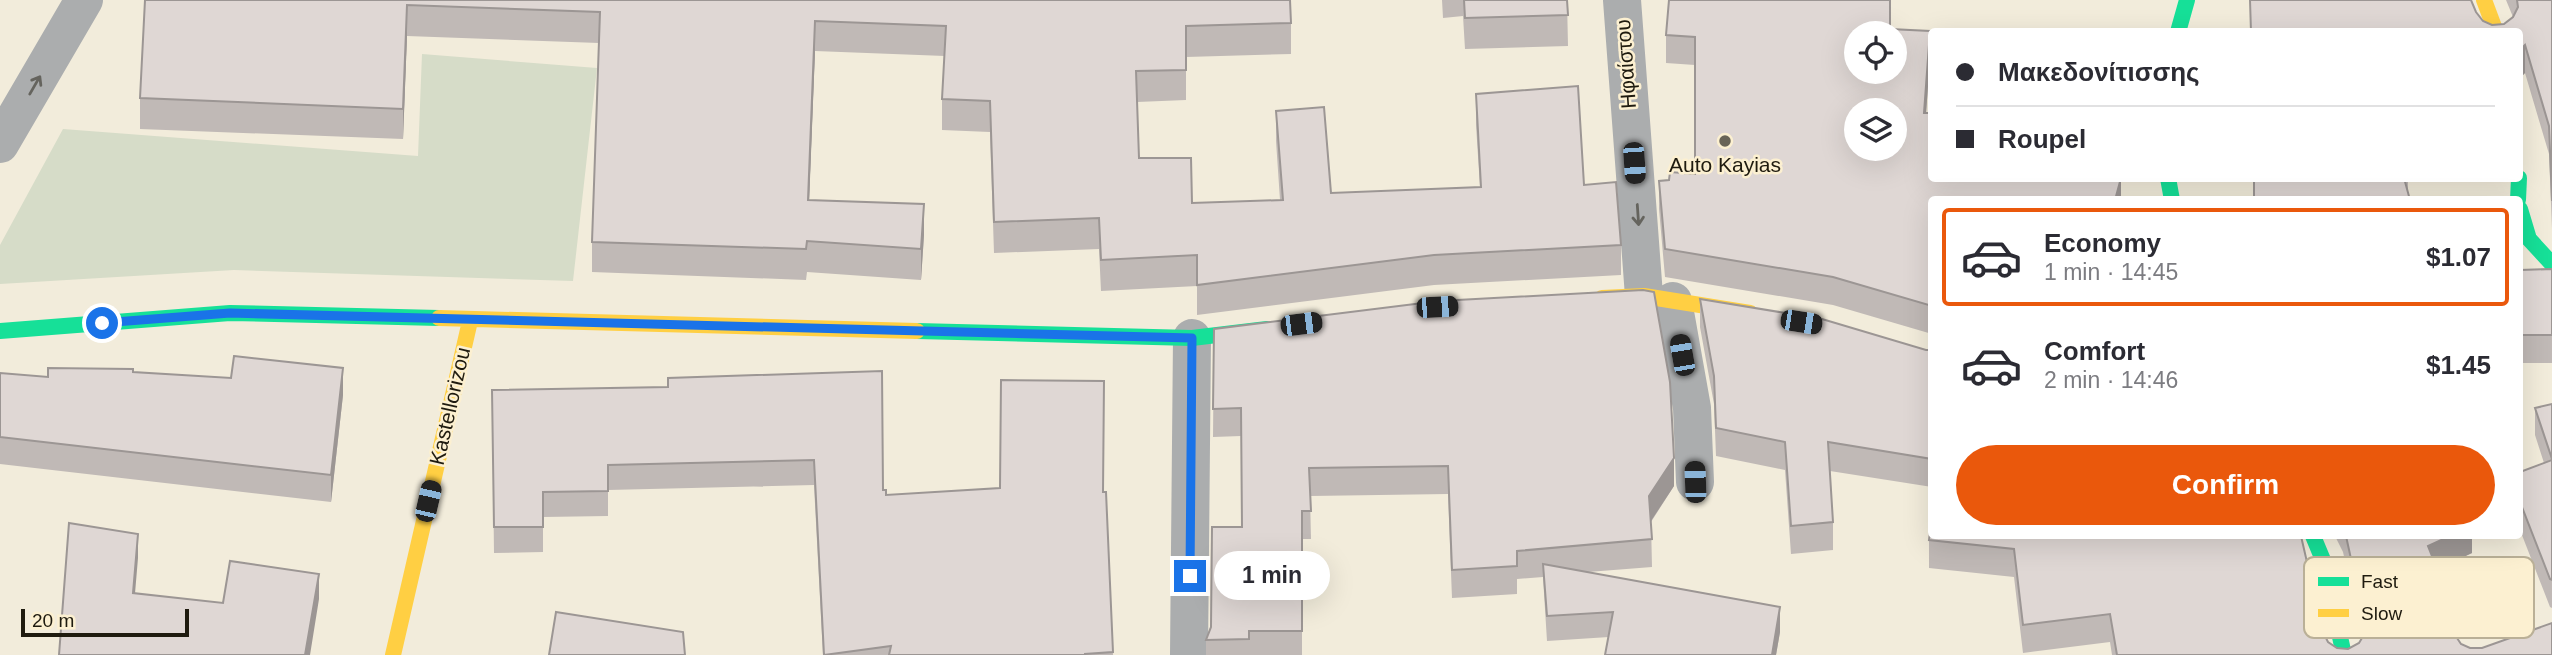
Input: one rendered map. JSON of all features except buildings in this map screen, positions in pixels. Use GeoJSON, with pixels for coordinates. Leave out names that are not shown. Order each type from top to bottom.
{"type":"FeatureCollection","features":[{"type":"Feature","properties":{"kind":"main road"},"geometry":{"type":"LineString","coordinates":[[2179,28],[2187,0]]}},
{"type":"Feature","properties":{"kind":"main road"},"geometry":{"type":"LineString","coordinates":[[2483,0],[2494,28]]}},
{"type":"Feature","properties":{"kind":"main road"},"geometry":{"type":"LineString","coordinates":[[2523,219],[2529,239],[2552,264]]}},
{"type":"Feature","properties":{"kind":"main road"},"geometry":{"type":"LineString","coordinates":[[1588,299],[1658,298],[1762,315]]}},
{"type":"Feature","properties":{"kind":"main road"},"geometry":{"type":"LineString","coordinates":[[0,331],[230,313],[1192,338],[1287,326]]}},
{"type":"Feature","properties":{"kind":"main road","name":"Kastellorizou"},"geometry":{"type":"LineString","coordinates":[[393,655],[470,321]]}},
{"type":"Feature","properties":{"kind":"main road"},"geometry":{"type":"LineString","coordinates":[[2314,539],[2322,557]]}},
{"type":"Feature","properties":{"kind":"street"},"geometry":{"type":"LineString","coordinates":[[0,144],[84,0]]}},
{"type":"Feature","properties":{"kind":"street","name":"Ηφαίστου"},"geometry":{"type":"LineString","coordinates":[[1622,0],[1658,298],[1692,408],[1695,482]]}},
{"type":"Feature","properties":{"kind":"street"},"geometry":{"type":"LineString","coordinates":[[1189,655],[1192,338]]}},
{"type":"Feature","properties":{"kind":"green space"},"geometry":{"type":"Polygon","coordinates":[[[422,54],[597,68],[573,281],[234,270],[0,284],[0,245],[63,129],[418,156],[422,54]]]}},
{"type":"Feature","properties":{"kind":"traffic: fast"},"geometry":{"type":"LineString","coordinates":[[2179,28],[2187,0]]}},
{"type":"Feature","properties":{"kind":"traffic: fast"},"geometry":{"type":"LineString","coordinates":[[2169,182],[2171,196]]}},
{"type":"Feature","properties":{"kind":"traffic: fast"},"geometry":{"type":"LineString","coordinates":[[2518,196],[2519,182]]}},
{"type":"Feature","properties":{"kind":"traffic: fast"},"geometry":{"type":"LineString","coordinates":[[2523,219],[2529,239],[2552,264]]}},
{"type":"Feature","properties":{"kind":"traffic: fast"},"geometry":{"type":"LineString","coordinates":[[0,331],[230,313],[439,318]]}},
{"type":"Feature","properties":{"kind":"traffic: fast"},"geometry":{"type":"LineString","coordinates":[[917,331],[1192,338],[1267,329]]}},
{"type":"Feature","properties":{"kind":"traffic: fast"},"geometry":{"type":"LineString","coordinates":[[2314,539],[2322,557]]}},
{"type":"Feature","properties":{"kind":"traffic: fast"},"geometry":{"type":"LineString","coordinates":[[2340,638],[2344,655]]}},
{"type":"Feature","properties":{"kind":"traffic: slow"},"geometry":{"type":"LineString","coordinates":[[2484,0],[2494,28]]}},
{"type":"Feature","properties":{"kind":"traffic: slow"},"geometry":{"type":"LineString","coordinates":[[1602,298],[1644,296],[1750,313]]}},
{"type":"Feature","properties":{"kind":"traffic: slow"},"geometry":{"type":"LineString","coordinates":[[439,318],[917,331]]}},
{"type":"Feature","properties":{"kind":"traffic: slow"},"geometry":{"type":"LineString","coordinates":[[393,655],[470,321]]}},
{"type":"Feature","properties":{"kind":"place","name":"Auto Kayias"},"geometry":{"type":"Point","coordinates":[1725,141]}},
{"type":"Feature","properties":{"kind":"route"},"geometry":{"type":"LineString","coordinates":[[102,323],[230,313],[1192,338],[1190,576]]}}]}
